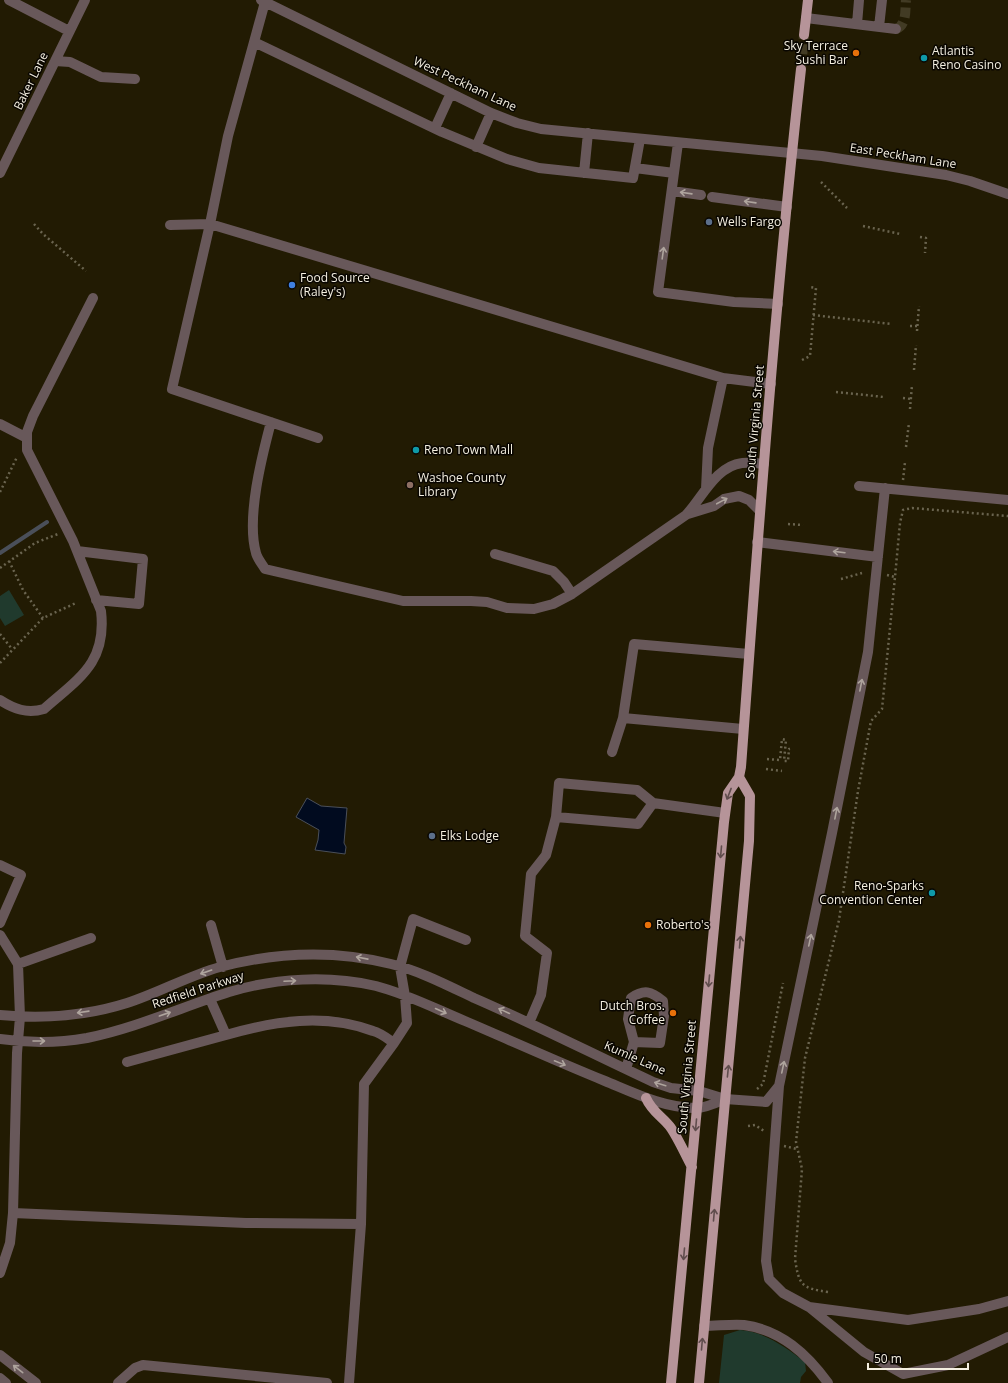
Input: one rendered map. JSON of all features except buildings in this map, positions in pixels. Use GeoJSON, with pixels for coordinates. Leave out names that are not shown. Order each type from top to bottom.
{"type":"FeatureCollection","features":[{"type":"Feature","properties":{"kind":"main road"},"geometry":{"type":"LineString","coordinates":[[804,36],[808,0]]}},
{"type":"Feature","properties":{"kind":"main road","name":"South Virginia Street"},"geometry":{"type":"LineString","coordinates":[[671,1383],[725,813],[728,793],[739,777],[744,729],[757,542],[801,69]]}},
{"type":"Feature","properties":{"kind":"main road"},"geometry":{"type":"LineString","coordinates":[[699,1383],[749,841],[750,796],[739,777]]}},
{"type":"Feature","properties":{"kind":"main road"},"geometry":{"type":"LineString","coordinates":[[646,1098],[655,1113],[665,1120],[672,1129],[692,1167]]}},
{"type":"Feature","properties":{"kind":"main road"},"geometry":{"type":"LineString","coordinates":[[667,1383],[673,1361]]}},
{"type":"Feature","properties":{"kind":"street"},"geometry":{"type":"LineString","coordinates":[[9,0],[69,31]]}},
{"type":"Feature","properties":{"kind":"street","name":"Baker Lane"},"geometry":{"type":"LineString","coordinates":[[0,173],[85,0]]}},
{"type":"Feature","properties":{"kind":"street"},"geometry":{"type":"LineString","coordinates":[[856,24],[859,0]]}},
{"type":"Feature","properties":{"kind":"street"},"geometry":{"type":"LineString","coordinates":[[879,27],[882,0]]}},
{"type":"Feature","properties":{"kind":"street"},"geometry":{"type":"LineString","coordinates":[[263,1],[254,42],[228,136],[210,224],[172,389],[318,438]]}},
{"type":"Feature","properties":{"kind":"street","name":"West Peckham Lane"},"geometry":{"type":"LineString","coordinates":[[263,1],[491,113],[517,123],[541,129],[792,153]]}},
{"type":"Feature","properties":{"kind":"street"},"geometry":{"type":"LineString","coordinates":[[806,18],[896,29]]}},
{"type":"Feature","properties":{"kind":"street"},"geometry":{"type":"LineString","coordinates":[[254,42],[476,147],[507,159],[539,168],[633,178],[640,139]]}},
{"type":"Feature","properties":{"kind":"street"},"geometry":{"type":"LineString","coordinates":[[55,61],[70,62],[101,77],[135,79]]}},
{"type":"Feature","properties":{"kind":"street"},"geometry":{"type":"LineString","coordinates":[[435,128],[451,93]]}},
{"type":"Feature","properties":{"kind":"street"},"geometry":{"type":"LineString","coordinates":[[476,147],[491,113]]}},
{"type":"Feature","properties":{"kind":"street"},"geometry":{"type":"LineString","coordinates":[[584,173],[588,133]]}},
{"type":"Feature","properties":{"kind":"street"},"geometry":{"type":"LineString","coordinates":[[678,143],[658,292],[734,302],[778,304]]}},
{"type":"Feature","properties":{"kind":"street","name":"East Peckham Lane"},"geometry":{"type":"LineString","coordinates":[[792,153],[946,176],[970,181],[1008,194]]}},
{"type":"Feature","properties":{"kind":"street"},"geometry":{"type":"LineString","coordinates":[[635,168],[674,173]]}},
{"type":"Feature","properties":{"kind":"street"},"geometry":{"type":"LineString","coordinates":[[672,191],[787,207]]}},
{"type":"Feature","properties":{"kind":"street"},"geometry":{"type":"LineString","coordinates":[[170,225],[210,224],[723,378],[771,384]]}},
{"type":"Feature","properties":{"kind":"street"},"geometry":{"type":"LineString","coordinates":[[0,700],[14,708],[25,711],[34,711],[44,708],[92,663],[98,652],[102,621],[96,600],[77,551],[27,450],[27,432],[33,416],[93,298]]}},
{"type":"Feature","properties":{"kind":"street"},"geometry":{"type":"LineString","coordinates":[[706,489],[708,448],[723,378]]}},
{"type":"Feature","properties":{"kind":"street"},"geometry":{"type":"LineString","coordinates":[[271,422],[260,466],[253,521],[256,553],[265,569],[403,601],[471,601],[487,602],[507,608],[534,609],[553,604],[572,594],[686,515],[698,503],[706,489],[726,470],[742,463],[764,464]]}},
{"type":"Feature","properties":{"kind":"street"},"geometry":{"type":"LineString","coordinates":[[0,424],[27,438]]}},
{"type":"Feature","properties":{"kind":"street"},"geometry":{"type":"LineString","coordinates":[[859,486],[1008,500]]}},
{"type":"Feature","properties":{"kind":"street"},"geometry":{"type":"LineString","coordinates":[[885,488],[868,652],[779,1086],[766,1261],[769,1279],[783,1293],[809,1307],[864,1352],[903,1374],[948,1365],[1008,1337]]}},
{"type":"Feature","properties":{"kind":"street"},"geometry":{"type":"LineString","coordinates":[[686,515],[714,506],[724,499],[739,496],[749,500],[760,511]]}},
{"type":"Feature","properties":{"kind":"street"},"geometry":{"type":"LineString","coordinates":[[757,542],[878,557]]}},
{"type":"Feature","properties":{"kind":"street"},"geometry":{"type":"LineString","coordinates":[[77,551],[143,559],[139,604],[96,600]]}},
{"type":"Feature","properties":{"kind":"street"},"geometry":{"type":"LineString","coordinates":[[495,554],[553,571],[564,582],[572,594]]}},
{"type":"Feature","properties":{"kind":"street"},"geometry":{"type":"LineString","coordinates":[[612,752],[623,718],[634,644],[749,654]]}},
{"type":"Feature","properties":{"kind":"street"},"geometry":{"type":"LineString","coordinates":[[623,718],[744,729]]}},
{"type":"Feature","properties":{"kind":"street"},"geometry":{"type":"LineString","coordinates":[[529,1023],[541,995],[547,953],[525,936],[531,874],[546,855],[556,817],[559,783],[637,790],[653,804],[725,813]]}},
{"type":"Feature","properties":{"kind":"street"},"geometry":{"type":"LineString","coordinates":[[556,817],[638,824],[653,804]]}},
{"type":"Feature","properties":{"kind":"street"},"geometry":{"type":"LineString","coordinates":[[0,865],[22,875],[0,923]]}},
{"type":"Feature","properties":{"kind":"street"},"geometry":{"type":"LineString","coordinates":[[349,1383],[361,1224],[364,1084],[407,1023],[406,996],[400,967],[413,919],[466,940]]}},
{"type":"Feature","properties":{"kind":"street"},"geometry":{"type":"LineString","coordinates":[[211,925],[224,967]]}},
{"type":"Feature","properties":{"kind":"street"},"geometry":{"type":"LineString","coordinates":[[0,935],[3,948],[18,964],[20,1017],[13,1213],[10,1243],[0,1273]]}},
{"type":"Feature","properties":{"kind":"street"},"geometry":{"type":"LineString","coordinates":[[18,964],[91,938]]}},
{"type":"Feature","properties":{"kind":"street","name":"Redfield Parkway"},"geometry":{"type":"LineString","coordinates":[[0,1015],[20,1017],[60,1015],[107,1008],[128,1002],[224,967],[286,955],[319,953],[352,956],[400,967]]}},
{"type":"Feature","properties":{"kind":"street","name":"Kumle Lane"},"geometry":{"type":"LineString","coordinates":[[400,967],[420,973],[653,1082],[671,1088],[699,1091],[725,1099]]}},
{"type":"Feature","properties":{"kind":"street","name":"Redfield Parkway"},"geometry":{"type":"LineString","coordinates":[[0,1039],[49,1042],[86,1038],[115,1031],[210,999],[258,985],[286,980],[355,982],[406,996]]}},
{"type":"Feature","properties":{"kind":"street"},"geometry":{"type":"LineString","coordinates":[[626,1069],[634,1042],[628,1019],[631,998],[640,992],[654,993],[663,1001],[664,1016],[660,1043],[634,1042]]}},
{"type":"Feature","properties":{"kind":"street"},"geometry":{"type":"LineString","coordinates":[[406,996],[549,1058],[663,1104],[697,1108],[713,1105],[725,1099],[766,1102],[779,1086]]}},
{"type":"Feature","properties":{"kind":"street"},"geometry":{"type":"LineString","coordinates":[[210,999],[226,1035]]}},
{"type":"Feature","properties":{"kind":"street"},"geometry":{"type":"LineString","coordinates":[[127,1062],[283,1021],[332,1021],[374,1031],[394,1043]]}},
{"type":"Feature","properties":{"kind":"street"},"geometry":{"type":"LineString","coordinates":[[13,1213],[246,1223],[361,1224]]}},
{"type":"Feature","properties":{"kind":"street"},"geometry":{"type":"LineString","coordinates":[[809,1307],[908,1320],[979,1309],[1008,1300]]}},
{"type":"Feature","properties":{"kind":"street"},"geometry":{"type":"LineString","coordinates":[[704,1326],[742,1325],[757,1327],[773,1334],[799,1350],[812,1362],[828,1383]]}},
{"type":"Feature","properties":{"kind":"street"},"geometry":{"type":"LineString","coordinates":[[0,1355],[36,1383]]}},
{"type":"Feature","properties":{"kind":"street"},"geometry":{"type":"LineString","coordinates":[[118,1383],[135,1368],[143,1365],[327,1383]]}},
{"type":"Feature","properties":{"kind":"street"},"geometry":{"type":"LineString","coordinates":[[0,1378],[6,1383]]}},
{"type":"Feature","properties":{"kind":"path"},"geometry":{"type":"LineString","coordinates":[[821,182],[847,208]]}},
{"type":"Feature","properties":{"kind":"path"},"geometry":{"type":"LineString","coordinates":[[34,224],[43,234],[86,271]]}},
{"type":"Feature","properties":{"kind":"path"},"geometry":{"type":"LineString","coordinates":[[863,226],[900,234]]}},
{"type":"Feature","properties":{"kind":"path"},"geometry":{"type":"LineString","coordinates":[[920,237],[926,238],[924,253]]}},
{"type":"Feature","properties":{"kind":"path"},"geometry":{"type":"LineString","coordinates":[[802,360],[810,356],[816,288],[809,287]]}},
{"type":"Feature","properties":{"kind":"path"},"geometry":{"type":"LineString","coordinates":[[917,331],[919,306]]}},
{"type":"Feature","properties":{"kind":"path"},"geometry":{"type":"LineString","coordinates":[[813,315],[891,324]]}},
{"type":"Feature","properties":{"kind":"path"},"geometry":{"type":"LineString","coordinates":[[910,326],[918,326]]}},
{"type":"Feature","properties":{"kind":"path"},"geometry":{"type":"LineString","coordinates":[[914,370],[916,345]]}},
{"type":"Feature","properties":{"kind":"path"},"geometry":{"type":"LineString","coordinates":[[910,409],[912,385]]}},
{"type":"Feature","properties":{"kind":"path"},"geometry":{"type":"LineString","coordinates":[[836,392],[884,397]]}},
{"type":"Feature","properties":{"kind":"path"},"geometry":{"type":"LineString","coordinates":[[903,398],[911,399]]}},
{"type":"Feature","properties":{"kind":"path"},"geometry":{"type":"LineString","coordinates":[[906,447],[909,423]]}},
{"type":"Feature","properties":{"kind":"path"},"geometry":{"type":"LineString","coordinates":[[0,492],[18,456],[27,450]]}},
{"type":"Feature","properties":{"kind":"path"},"geometry":{"type":"LineString","coordinates":[[903,480],[905,462]]}},
{"type":"Feature","properties":{"kind":"path"},"geometry":{"type":"LineString","coordinates":[[828,1292],[808,1289],[802,1284],[796,1272],[794,1259],[802,1169],[796,1142],[805,1058],[838,920],[858,791],[871,721],[882,709],[900,523],[903,510],[901,505]]}},
{"type":"Feature","properties":{"kind":"path"},"geometry":{"type":"LineString","coordinates":[[903,510],[912,508],[1008,516]]}},
{"type":"Feature","properties":{"kind":"path"},"geometry":{"type":"LineString","coordinates":[[788,524],[803,526]]}},
{"type":"Feature","properties":{"kind":"path"},"geometry":{"type":"LineString","coordinates":[[0,568],[35,543],[67,532]]}},
{"type":"Feature","properties":{"kind":"path"},"geometry":{"type":"LineString","coordinates":[[9,561],[23,590],[43,618]]}},
{"type":"Feature","properties":{"kind":"path"},"geometry":{"type":"LineString","coordinates":[[841,579],[862,573]]}},
{"type":"Feature","properties":{"kind":"path"},"geometry":{"type":"LineString","coordinates":[[887,575],[895,577]]}},
{"type":"Feature","properties":{"kind":"path"},"geometry":{"type":"LineString","coordinates":[[0,663],[43,618],[76,603]]}},
{"type":"Feature","properties":{"kind":"path"},"geometry":{"type":"LineString","coordinates":[[0,634],[12,649]]}},
{"type":"Feature","properties":{"kind":"path"},"geometry":{"type":"LineString","coordinates":[[767,759],[780,760],[782,739],[786,740],[784,761],[788,761],[788,749],[790,748]]}},
{"type":"Feature","properties":{"kind":"path"},"geometry":{"type":"LineString","coordinates":[[766,769],[782,771]]}},
{"type":"Feature","properties":{"kind":"path"},"geometry":{"type":"LineString","coordinates":[[752,1090],[758,1089],[763,1084],[783,983]]}},
{"type":"Feature","properties":{"kind":"path"},"geometry":{"type":"LineString","coordinates":[[748,1126],[755,1125],[766,1132]]}},
{"type":"Feature","properties":{"kind":"path"},"geometry":{"type":"LineString","coordinates":[[784,1146],[797,1149]]}},
{"type":"Feature","properties":{"kind":"green space"},"geometry":{"type":"Polygon","coordinates":[[[9,590],[24,615],[5,626],[0,618],[0,596],[9,590]]]}},
{"type":"Feature","properties":{"kind":"green space"},"geometry":{"type":"Polygon","coordinates":[[[740,1330],[749,1331],[766,1337],[805,1362],[806,1371],[801,1377],[800,1383],[719,1383],[724,1335],[740,1330]]]}},
{"type":"Feature","properties":{"kind":"water"},"geometry":{"type":"Polygon","coordinates":[[[307,798],[321,806],[347,808],[344,843],[346,847],[345,854],[315,850],[319,830],[296,817],[307,798]]]}},
{"type":"Feature","properties":{"kind":"waterway"},"geometry":{"type":"LineString","coordinates":[[0,553],[47,522]]}},
{"type":"Feature","properties":{"kind":"tunnel"},"geometry":{"type":"LineString","coordinates":[[896,29],[900,27],[904,21],[906,0]]}},
{"type":"Feature","properties":{"kind":"tunnel"},"geometry":{"type":"LineString","coordinates":[[801,69],[804,35]]}},
{"type":"Feature","properties":{"kind":"place","name":"Sky Terrace Sushi Bar"},"geometry":{"type":"Point","coordinates":[856,53]}},
{"type":"Feature","properties":{"kind":"place","name":"Atlantis Reno Casino"},"geometry":{"type":"Point","coordinates":[924,58]}},
{"type":"Feature","properties":{"kind":"place","name":"Wells Fargo"},"geometry":{"type":"Point","coordinates":[709,222]}},
{"type":"Feature","properties":{"kind":"place","name":"Food Source (Raley's)"},"geometry":{"type":"Point","coordinates":[292,285]}},
{"type":"Feature","properties":{"kind":"place","name":"Reno Town Mall"},"geometry":{"type":"Point","coordinates":[416,450]}},
{"type":"Feature","properties":{"kind":"place","name":"Washoe County Library"},"geometry":{"type":"Point","coordinates":[410,485]}},
{"type":"Feature","properties":{"kind":"place","name":"Elks Lodge"},"geometry":{"type":"Point","coordinates":[432,836]}},
{"type":"Feature","properties":{"kind":"place","name":"Reno-Sparks Convention Center"},"geometry":{"type":"Point","coordinates":[932,893]}},
{"type":"Feature","properties":{"kind":"place","name":"Roberto's"},"geometry":{"type":"Point","coordinates":[648,925]}},
{"type":"Feature","properties":{"kind":"place","name":"Dutch Bros. Coffee"},"geometry":{"type":"Point","coordinates":[673,1013]}}]}
